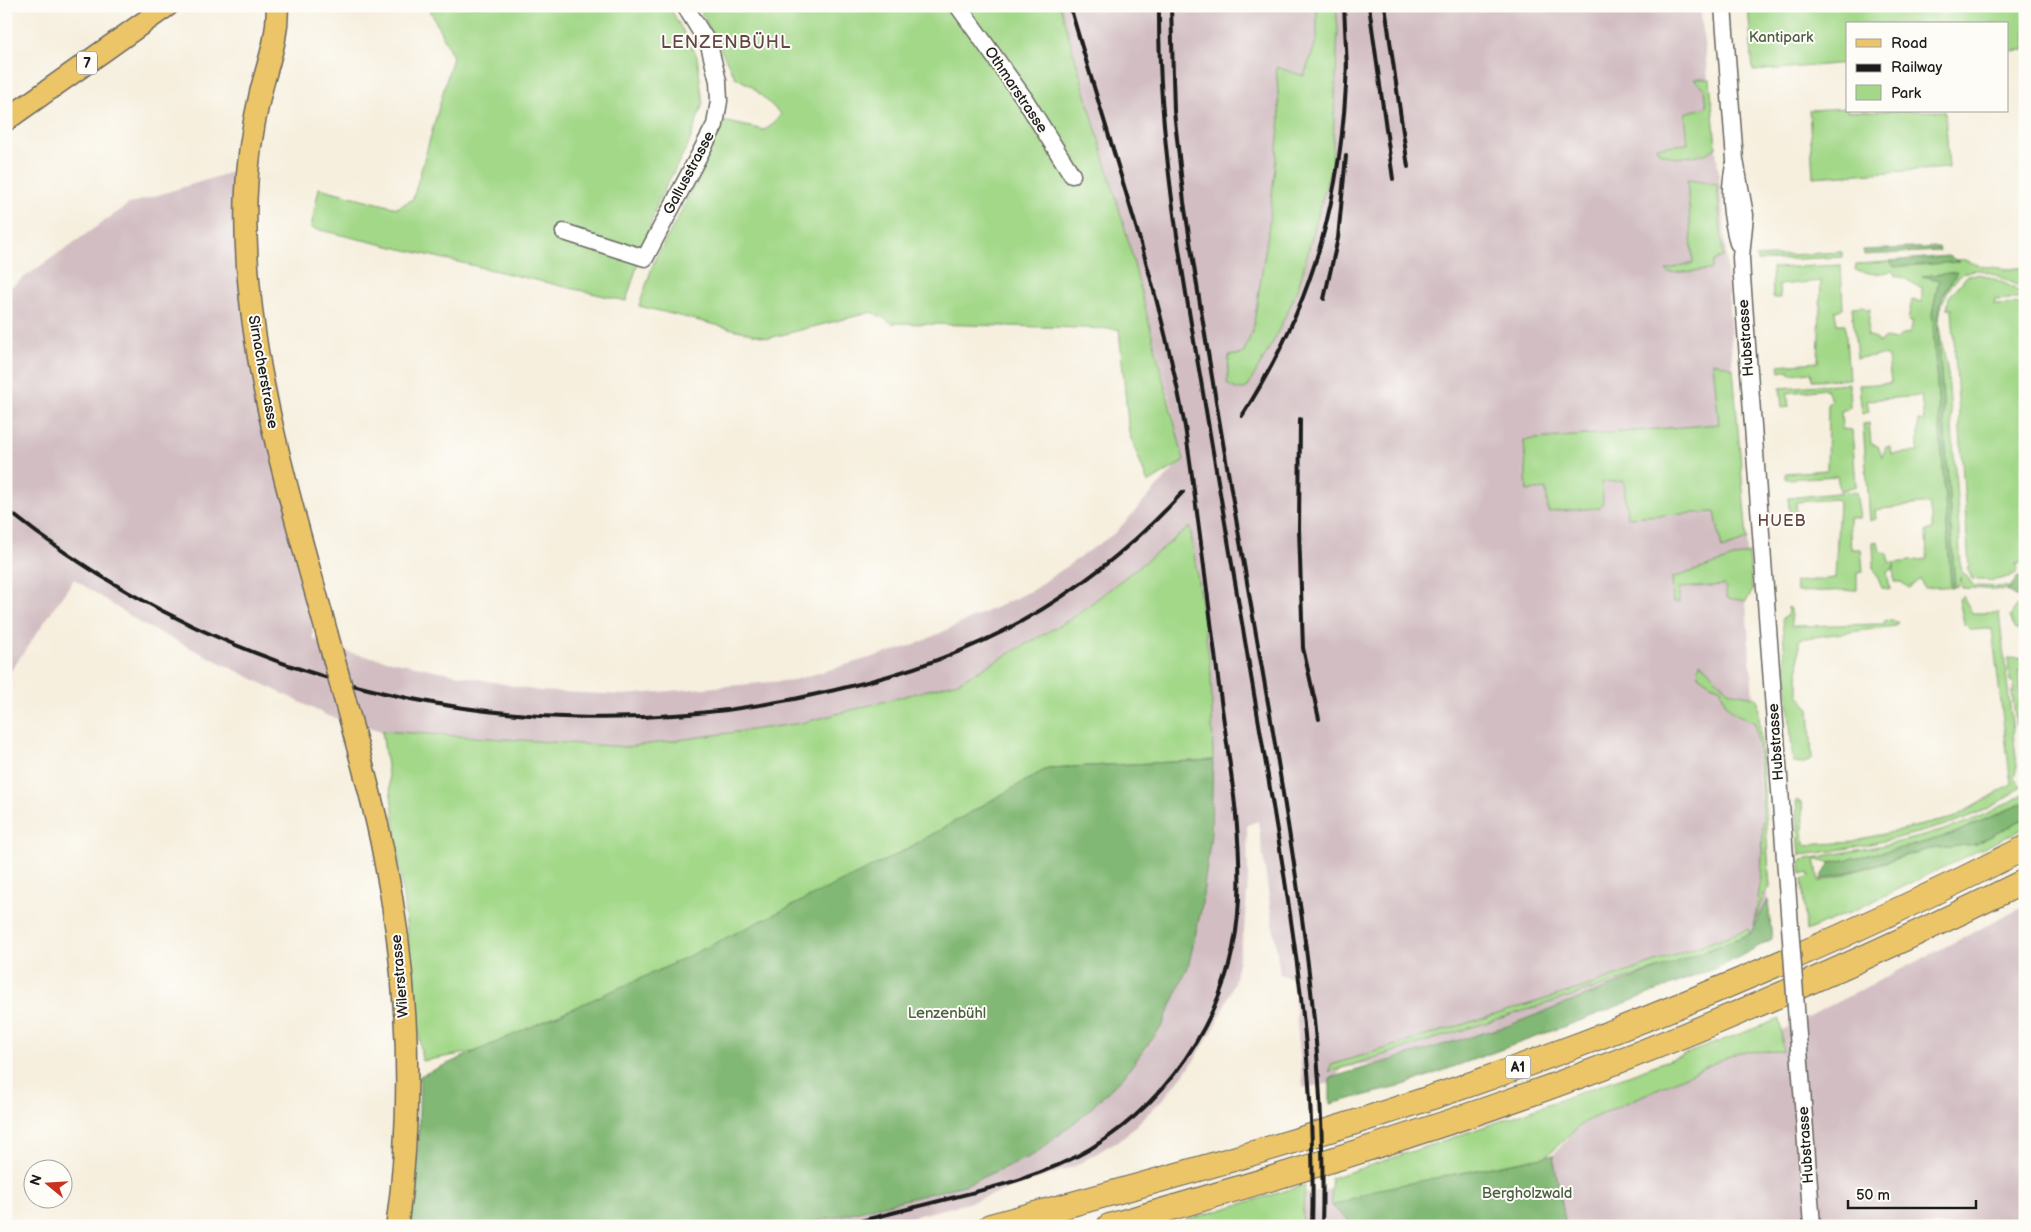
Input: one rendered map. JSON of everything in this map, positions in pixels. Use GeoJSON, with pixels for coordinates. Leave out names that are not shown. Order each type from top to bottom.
{"type":"FeatureCollection","features":[{"type":"Feature","properties":{"kind":"highway","name":"A1"},"geometry":{"type":"LineString","coordinates":[[990,1226],[1242,1156],[1415,1102],[1506,1071],[1676,1007],[1791,959],[1897,911],[2025,848]]}},
{"type":"Feature","properties":{"kind":"highway","name":"A1"},"geometry":{"type":"LineString","coordinates":[[1109,1226],[1356,1153],[1574,1078],[1734,1015],[1814,981],[2025,881]]}},
{"type":"Feature","properties":{"kind":"main road","name":"7"},"geometry":{"type":"LineString","coordinates":[[6,120],[167,6]]}},
{"type":"Feature","properties":{"kind":"main road","name":"Sirnacherstrasse"},"geometry":{"type":"LineString","coordinates":[[277,6],[276,34],[257,108],[248,167],[246,202],[252,310],[260,371],[271,428],[352,726]]}},
{"type":"Feature","properties":{"kind":"main road","name":"Wilerstrasse"},"geometry":{"type":"LineString","coordinates":[[352,726],[383,850],[401,971],[406,1038],[406,1100],[397,1226]]}},
{"type":"Feature","properties":{"kind":"street","name":"Gallusstrasse"},"geometry":{"type":"LineString","coordinates":[[564,232],[645,258],[715,124],[719,102],[718,81],[709,45],[685,6]]}},
{"type":"Feature","properties":{"kind":"street","name":"Othmarstrasse"},"geometry":{"type":"LineString","coordinates":[[958,6],[1024,98],[1072,176]]}},
{"type":"Feature","properties":{"kind":"street","name":"Hubstrasse"},"geometry":{"type":"LineString","coordinates":[[1723,6],[1735,160],[1730,188],[1731,216],[1741,257],[1812,1226]]}},
{"type":"Feature","properties":{"kind":"shaded area"},"geometry":{"type":"Polygon","coordinates":[[[1060,6],[1700,6],[1724,221],[1736,422],[1747,540],[1746,601],[1770,934],[1410,1059],[1342,1068],[1332,1083],[1303,1088],[1293,979],[1280,974],[1258,821],[1247,825],[1248,881],[1244,931],[1234,983],[1215,1027],[1191,1065],[1164,1098],[1124,1137],[1075,1166],[968,1203],[874,1226],[798,1226],[965,1185],[1035,1154],[1085,1114],[1116,1082],[1212,834],[1211,671],[1190,528],[1071,619],[958,682],[802,723],[627,747],[382,731],[328,716],[142,624],[74,579],[6,678],[6,290],[129,204],[248,167],[248,246],[309,567],[313,639],[352,653],[538,691],[625,695],[794,680],[914,645],[1031,591],[1115,533],[1181,461],[1173,412],[1127,236],[1060,6]]]}},
{"type":"Feature","properties":{"kind":"shaded area"},"geometry":{"type":"Polygon","coordinates":[[[2025,906],[2025,1226],[1566,1226],[1553,1155],[1588,1116],[1739,1052],[2025,906]]]}},
{"type":"Feature","properties":{"kind":"shaded area"},"geometry":{"type":"Polygon","coordinates":[[[1334,1187],[1332,1206],[1354,1226],[1255,1226],[1303,1194],[1334,1187]]]}},
{"type":"Feature","properties":{"kind":"green space"},"geometry":{"type":"Polygon","coordinates":[[[428,6],[669,6],[697,56],[703,103],[689,143],[658,201],[626,301],[311,228],[319,188],[397,208],[413,199],[453,57],[428,6]]]}},
{"type":"Feature","properties":{"kind":"green space"},"geometry":{"type":"Polygon","coordinates":[[[698,6],[1060,6],[1127,236],[1184,461],[1148,483],[1129,433],[1119,329],[892,323],[872,312],[769,338],[639,306],[655,259],[679,216],[723,121],[764,130],[771,126],[781,114],[751,86],[735,77],[698,6]]]}},
{"type":"Feature","properties":{"kind":"green space"},"geometry":{"type":"Polygon","coordinates":[[[1317,6],[1336,6],[1338,30],[1332,163],[1298,289],[1273,342],[1247,388],[1238,390],[1227,384],[1229,356],[1243,354],[1253,330],[1268,233],[1280,120],[1276,67],[1304,76],[1317,39],[1317,6]]]}},
{"type":"Feature","properties":{"kind":"green space","name":"Kantipark"},"geometry":{"type":"Polygon","coordinates":[[[1748,6],[2025,6],[2025,50],[2008,51],[2008,22],[1846,22],[1846,63],[1753,71],[1748,6]]]}},
{"type":"Feature","properties":{"kind":"green space"},"geometry":{"type":"Polygon","coordinates":[[[1694,79],[1710,79],[1716,148],[1705,154],[1675,158],[1659,152],[1656,147],[1688,144],[1685,113],[1707,107],[1705,90],[1694,79]]]}},
{"type":"Feature","properties":{"kind":"green space"},"geometry":{"type":"Polygon","coordinates":[[[1846,108],[1846,112],[1945,112],[1949,168],[1813,177],[1809,110],[1846,108]]]}},
{"type":"Feature","properties":{"kind":"green space"},"geometry":{"type":"Polygon","coordinates":[[[1687,180],[1717,184],[1723,257],[1714,261],[1711,270],[1669,273],[1666,270],[1693,263],[1687,180]]]}},
{"type":"Feature","properties":{"kind":"green space"},"geometry":{"type":"Polygon","coordinates":[[[1939,247],[1940,251],[1864,255],[1863,250],[1939,247]]]}},
{"type":"Feature","properties":{"kind":"green space"},"geometry":{"type":"Polygon","coordinates":[[[1842,252],[1842,257],[1757,261],[1756,257],[1842,252]]]}},
{"type":"Feature","properties":{"kind":"green space"},"geometry":{"type":"Polygon","coordinates":[[[1948,256],[1959,262],[1894,267],[1890,261],[1948,256]]]}},
{"type":"Feature","properties":{"kind":"green space"},"geometry":{"type":"Polygon","coordinates":[[[1934,259],[1965,260],[1981,266],[2009,269],[2025,267],[2025,290],[1992,273],[1974,270],[1966,272],[1955,281],[1948,291],[1942,303],[1939,321],[1948,374],[1961,572],[1964,573],[1974,586],[2010,587],[2008,590],[1962,588],[1961,576],[1959,586],[1924,588],[1920,579],[1909,588],[1901,582],[1894,582],[1894,565],[1892,570],[1887,571],[1890,589],[1882,588],[1874,569],[1873,542],[1878,541],[1880,552],[1887,553],[1889,562],[1927,559],[1926,531],[1933,529],[1929,503],[1875,510],[1876,519],[1870,521],[1863,424],[1869,423],[1871,444],[1878,446],[1882,457],[1886,447],[1890,447],[1892,454],[1918,452],[1918,420],[1924,421],[1921,396],[1867,400],[1869,412],[1862,414],[1859,385],[1891,383],[1888,357],[1882,355],[1857,358],[1852,307],[1864,306],[1866,310],[1870,309],[1867,336],[1874,337],[1880,342],[1885,338],[1896,340],[1902,334],[1910,333],[1913,321],[1908,321],[1912,300],[1922,302],[1922,287],[1895,276],[1894,271],[1875,274],[1855,270],[1856,264],[1934,259]]]}},
{"type":"Feature","properties":{"kind":"green space"},"geometry":{"type":"Polygon","coordinates":[[[1841,265],[1843,309],[1835,311],[1837,324],[1845,324],[1849,379],[1812,380],[1811,372],[1790,374],[1789,370],[1780,372],[1778,365],[1818,362],[1821,281],[1779,285],[1780,298],[1773,298],[1772,268],[1841,265]]]}},
{"type":"Feature","properties":{"kind":"green space"},"geometry":{"type":"Polygon","coordinates":[[[1957,272],[1942,297],[1938,325],[1955,587],[1951,587],[1932,313],[1939,280],[1922,276],[1957,272]]]}},
{"type":"Feature","properties":{"kind":"green space"},"geometry":{"type":"Polygon","coordinates":[[[1977,274],[2002,282],[2025,296],[2025,298],[1995,300],[1994,305],[2025,304],[2025,563],[2015,564],[2018,572],[2012,575],[1990,580],[1972,579],[1967,567],[1969,566],[1952,309],[1947,309],[1949,297],[1968,275],[1977,274]]]}},
{"type":"Feature","properties":{"kind":"green space"},"geometry":{"type":"Polygon","coordinates":[[[1713,362],[1733,368],[1747,540],[1722,549],[1715,512],[1627,517],[1624,481],[1602,482],[1603,502],[1599,508],[1548,512],[1546,489],[1527,491],[1524,440],[1719,424],[1713,362]]]}},
{"type":"Feature","properties":{"kind":"green space"},"geometry":{"type":"Polygon","coordinates":[[[1849,383],[1850,408],[1841,411],[1842,429],[1852,430],[1856,486],[1840,491],[1837,476],[1786,479],[1786,473],[1827,470],[1828,402],[1832,401],[1827,389],[1787,393],[1789,407],[1782,408],[1780,388],[1849,383]]]}},
{"type":"Feature","properties":{"kind":"green space"},"geometry":{"type":"Polygon","coordinates":[[[1856,491],[1860,518],[1849,518],[1851,549],[1861,549],[1863,572],[1857,573],[1857,590],[1797,592],[1795,582],[1835,578],[1839,502],[1836,499],[1796,502],[1797,516],[1790,516],[1788,498],[1856,491]]]}},
{"type":"Feature","properties":{"kind":"green space"},"geometry":{"type":"Polygon","coordinates":[[[1190,527],[1211,671],[1213,760],[1048,768],[821,898],[479,1051],[422,1061],[382,731],[627,747],[802,723],[958,682],[1071,619],[1190,527]]]}},
{"type":"Feature","properties":{"kind":"green space"},"geometry":{"type":"Polygon","coordinates":[[[1749,553],[1752,592],[1746,601],[1727,598],[1725,585],[1679,588],[1679,602],[1673,602],[1672,578],[1749,553]]]}},
{"type":"Feature","properties":{"kind":"green space"},"geometry":{"type":"Polygon","coordinates":[[[2018,577],[2025,578],[2025,602],[2007,591],[2018,577]]]}},
{"type":"Feature","properties":{"kind":"green space"},"geometry":{"type":"Polygon","coordinates":[[[1963,596],[1972,613],[1999,613],[2017,766],[2014,777],[2021,787],[2009,796],[1972,816],[1945,825],[1873,843],[1800,855],[1796,800],[1802,803],[1804,845],[1854,842],[1953,818],[2011,785],[1992,629],[1970,630],[1964,623],[1959,599],[1963,596]]]}},
{"type":"Feature","properties":{"kind":"green space"},"geometry":{"type":"Polygon","coordinates":[[[2017,605],[2025,612],[2025,633],[2014,628],[2010,616],[2017,605]]]}},
{"type":"Feature","properties":{"kind":"green space"},"geometry":{"type":"Polygon","coordinates":[[[1788,607],[1790,609],[1792,626],[1884,624],[1885,620],[1898,622],[1895,626],[1799,639],[1798,694],[1809,708],[1812,758],[1803,764],[1793,763],[1782,618],[1787,616],[1788,607]]]}},
{"type":"Feature","properties":{"kind":"green space"},"geometry":{"type":"Polygon","coordinates":[[[2008,658],[2025,659],[2025,670],[2018,671],[2021,689],[2014,690],[2014,684],[2010,682],[2008,658]]]}},
{"type":"Feature","properties":{"kind":"green space"},"geometry":{"type":"Polygon","coordinates":[[[1700,662],[1728,690],[1758,699],[1770,888],[1764,894],[1753,926],[1761,876],[1763,824],[1755,723],[1732,711],[1725,702],[1721,688],[1709,683],[1698,675],[1700,662]]]}},
{"type":"Feature","properties":{"kind":"green space"},"geometry":{"type":"Polygon","coordinates":[[[2025,691],[2025,699],[2019,701],[2020,714],[2025,713],[2025,723],[2016,725],[2012,692],[2025,691]]]}},
{"type":"Feature","properties":{"kind":"green space","name":"Lenzenbühl"},"geometry":{"type":"Polygon","coordinates":[[[1213,760],[1211,834],[1201,910],[1188,967],[1162,1026],[1124,1076],[1085,1114],[1035,1154],[965,1185],[798,1226],[405,1226],[418,1147],[420,1076],[666,967],[898,854],[1048,768],[1213,760]]]}},
{"type":"Feature","properties":{"kind":"green space"},"geometry":{"type":"Polygon","coordinates":[[[2025,793],[2025,802],[1950,835],[1911,846],[1830,863],[1815,858],[1819,882],[1929,849],[1976,844],[2025,818],[2025,828],[1855,910],[1806,931],[1802,879],[1810,876],[1809,872],[1801,874],[1800,862],[1802,860],[1921,837],[1976,818],[2025,793]]]}},
{"type":"Feature","properties":{"kind":"green space"},"geometry":{"type":"Polygon","coordinates":[[[2025,802],[2025,818],[1976,844],[1929,849],[1820,880],[1830,863],[1911,846],[1950,835],[2025,802]]]}},
{"type":"Feature","properties":{"kind":"green space"},"geometry":{"type":"Polygon","coordinates":[[[1768,900],[1772,939],[1726,964],[1574,1023],[1398,1087],[1330,1104],[1330,1078],[1507,1026],[1750,934],[1768,900]]]}},
{"type":"Feature","properties":{"kind":"green space"},"geometry":{"type":"Polygon","coordinates":[[[1748,929],[1750,934],[1676,963],[1329,1072],[1331,1065],[1585,987],[1748,929]]]}},
{"type":"Feature","properties":{"kind":"green space"},"geometry":{"type":"Polygon","coordinates":[[[1780,1019],[1783,1051],[1739,1052],[1584,1122],[1545,1157],[1440,1177],[1332,1206],[1331,1178],[1500,1121],[1780,1019]]]}},
{"type":"Feature","properties":{"kind":"green space","name":"Bergholzwald"},"geometry":{"type":"Polygon","coordinates":[[[1553,1155],[1566,1226],[1354,1226],[1332,1206],[1374,1190],[1553,1155]]]}},
{"type":"Feature","properties":{"kind":"green space"},"geometry":{"type":"Polygon","coordinates":[[[1305,1185],[1302,1224],[1292,1226],[1166,1226],[1305,1185]]]}},
{"type":"Feature","properties":{"kind":"railway"},"geometry":{"type":"LineString","coordinates":[[841,1226],[984,1190],[1038,1173],[1090,1149],[1121,1127],[1149,1102],[1174,1074],[1196,1043],[1213,1009],[1226,974],[1235,937],[1239,899],[1239,872],[1234,792],[1185,427],[1162,321],[1148,268],[1070,6]]}},
{"type":"Feature","properties":{"kind":"railway"},"geometry":{"type":"LineString","coordinates":[[1159,6],[1162,100],[1171,194],[1284,871],[1300,988],[1310,1107],[1312,1226]]}},
{"type":"Feature","properties":{"kind":"railway"},"geometry":{"type":"LineString","coordinates":[[1171,6],[1174,111],[1184,202],[1281,783],[1309,972],[1320,1098],[1322,1226]]}},
{"type":"Feature","properties":{"kind":"railway"},"geometry":{"type":"LineString","coordinates":[[1344,6],[1347,69]]}},
{"type":"Feature","properties":{"kind":"railway"},"geometry":{"type":"LineString","coordinates":[[1369,6],[1393,179]]}},
{"type":"Feature","properties":{"kind":"railway"},"geometry":{"type":"LineString","coordinates":[[1385,6],[1408,167]]}},
{"type":"Feature","properties":{"kind":"railway"},"geometry":{"type":"LineString","coordinates":[[1242,416],[1267,374],[1288,332],[1306,290],[1320,246],[1331,202],[1339,157],[1347,62]]}},
{"type":"Feature","properties":{"kind":"railway"},"geometry":{"type":"LineString","coordinates":[[1324,299],[1338,238],[1346,156]]}},
{"type":"Feature","properties":{"kind":"railway"},"geometry":{"type":"LineString","coordinates":[[1300,419],[1299,529],[1303,648],[1319,719]]}},
{"type":"Feature","properties":{"kind":"railway"},"geometry":{"type":"LineString","coordinates":[[6,509],[75,559],[149,604],[226,641],[306,671],[370,690],[436,704],[502,713],[569,717],[636,717],[703,713],[770,704],[883,678],[977,644],[1045,608],[1087,579],[1147,529],[1183,492]]}},
{"type":"Feature","properties":{"kind":"district","name":"LENZENBÜHL"},"geometry":{"type":"Point","coordinates":[726,42]}},
{"type":"Feature","properties":{"kind":"district","name":"HUEB"},"geometry":{"type":"Point","coordinates":[1782,521]}}]}
